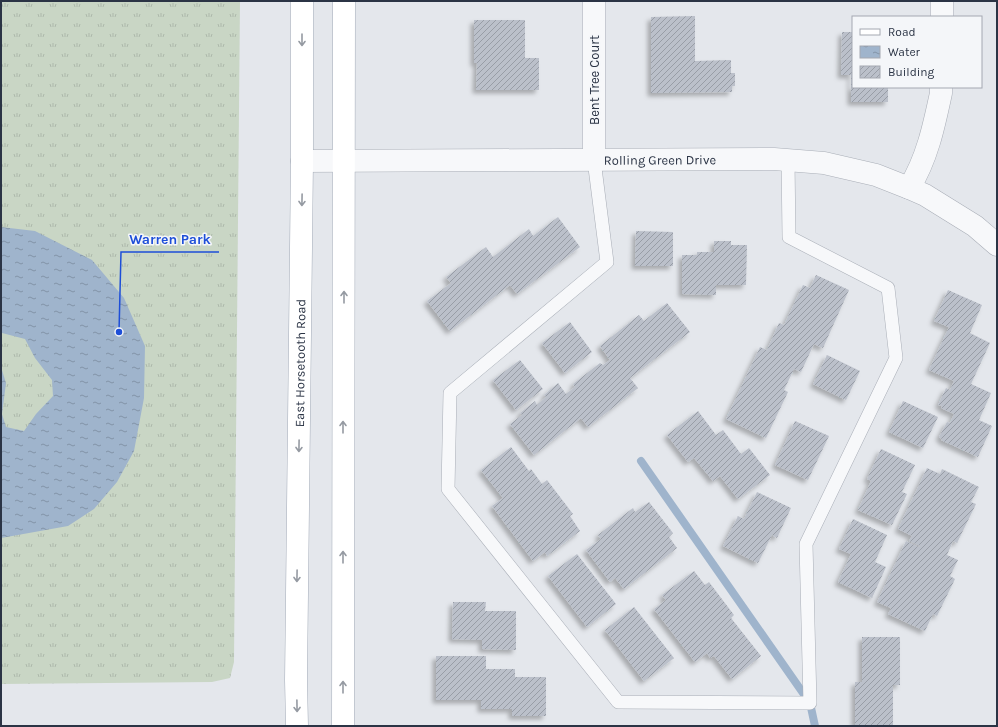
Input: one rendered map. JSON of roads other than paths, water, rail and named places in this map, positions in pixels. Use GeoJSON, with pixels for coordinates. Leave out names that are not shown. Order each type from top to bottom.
{"type":"FeatureCollection","features":[{"type":"Feature","properties":{"kind":"main road","name":"East Horsetooth Road"},"geometry":{"type":"LineString","coordinates":[[297,726],[296,680],[302,161],[302,1]]}},
{"type":"Feature","properties":{"kind":"main road"},"geometry":{"type":"LineString","coordinates":[[343,726],[344,1]]}},
{"type":"Feature","properties":{"kind":"street","name":"Bent Tree Court"},"geometry":{"type":"LineString","coordinates":[[594,1],[594,160]]}},
{"type":"Feature","properties":{"kind":"street"},"geometry":{"type":"LineString","coordinates":[[942,1],[942,16]]}},
{"type":"Feature","properties":{"kind":"street"},"geometry":{"type":"LineString","coordinates":[[909,188],[914,180],[931,137],[941,88]]}},
{"type":"Feature","properties":{"kind":"street","name":"Rolling Green Drive"},"geometry":{"type":"LineString","coordinates":[[302,161],[774,159],[831,165],[876,175],[925,195],[975,226],[997,245]]}},
{"type":"Feature","properties":{"kind":"lane"},"geometry":{"type":"LineString","coordinates":[[594,160],[607,262],[450,393],[448,490],[618,702],[810,703],[806,544],[896,358],[888,288],[789,236],[788,160]]}},
{"type":"Feature","properties":{"kind":"water"},"geometry":{"type":"Polygon","coordinates":[[[1,227],[35,231],[92,260],[124,298],[145,346],[144,398],[134,451],[117,482],[94,509],[68,526],[1,538],[1,367],[6,383],[2,414],[6,427],[24,431],[36,414],[53,396],[52,380],[35,358],[25,339],[2,333],[1,335],[1,227]]]}},
{"type":"Feature","properties":{"kind":"waterway"},"geometry":{"type":"LineString","coordinates":[[641,461],[810,703],[815,726]]}},
{"type":"Feature","properties":{"kind":"place","name":"Warren Park"},"geometry":{"type":"Point","coordinates":[119,332]}}]}
